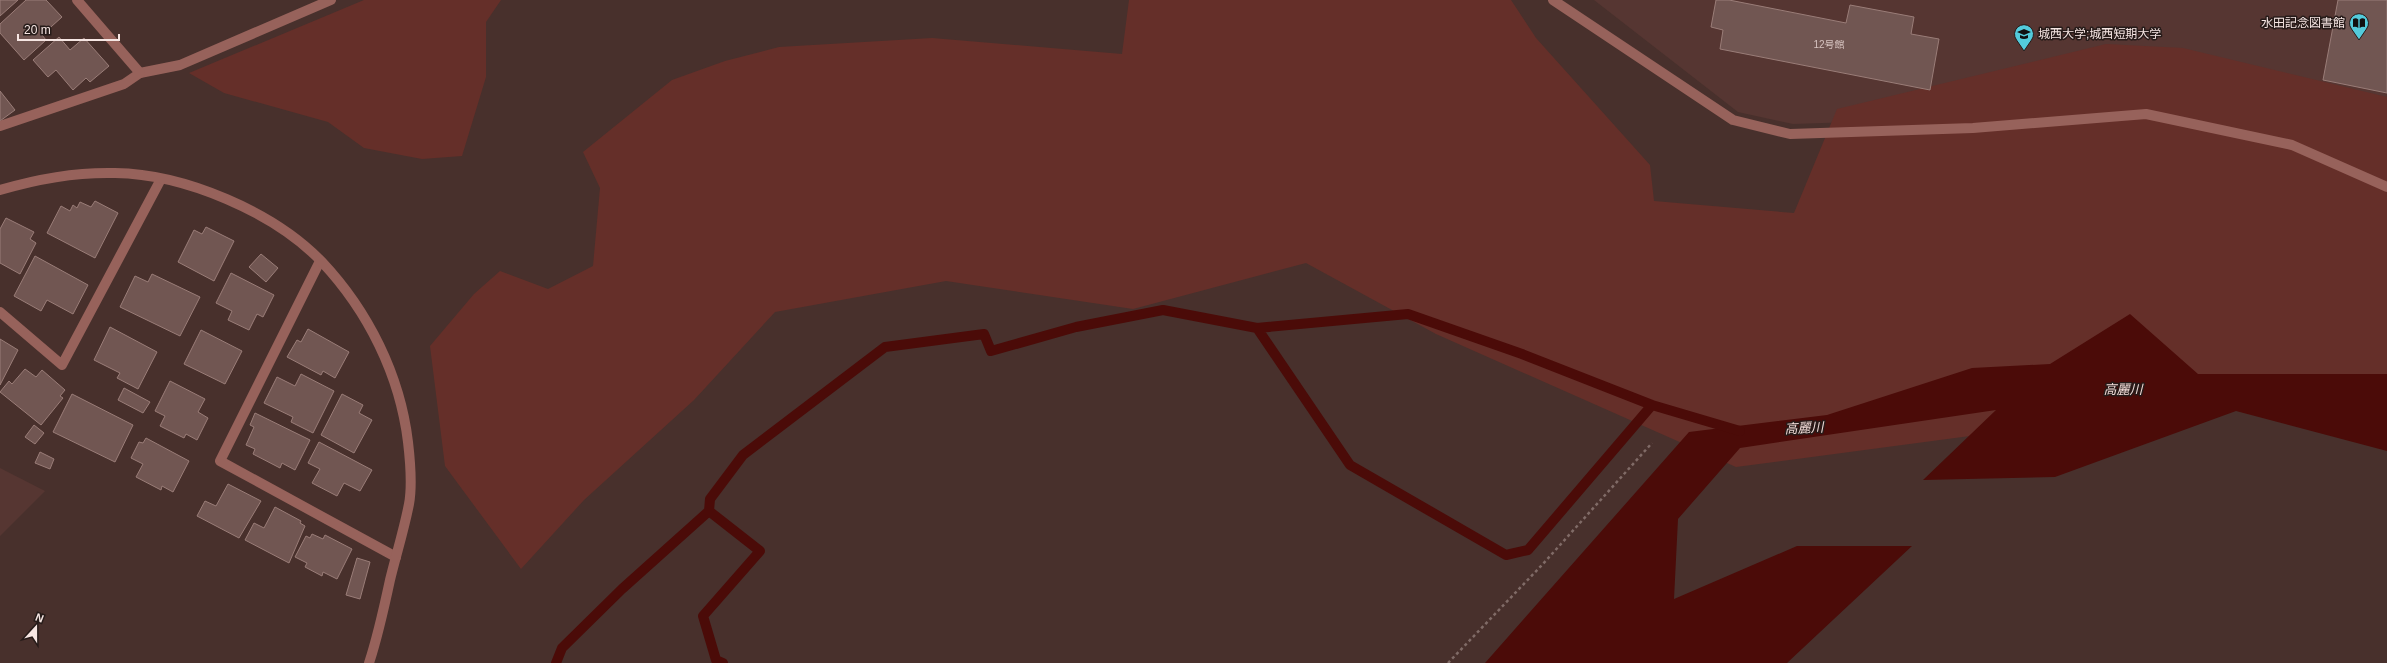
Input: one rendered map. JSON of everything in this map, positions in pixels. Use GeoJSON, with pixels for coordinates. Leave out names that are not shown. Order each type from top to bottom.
{"type":"FeatureCollection","features":[{"type":"Feature","properties":{"kind":"street"},"geometry":{"type":"LineString","coordinates":[[77,0],[140,73]]}},
{"type":"Feature","properties":{"kind":"street"},"geometry":{"type":"LineString","coordinates":[[0,126],[124,84],[140,73],[180,65],[331,0]]}},
{"type":"Feature","properties":{"kind":"street"},"geometry":{"type":"LineString","coordinates":[[1553,0],[1733,120],[1790,134],[1973,128],[2146,114],[2292,145],[2387,187]]}},
{"type":"Feature","properties":{"kind":"street"},"geometry":{"type":"LineString","coordinates":[[0,190],[62,176],[116,173],[161,179],[201,188],[234,202],[280,228],[320,261],[342,285],[376,337],[394,379],[408,442],[409,503],[369,663]]}},
{"type":"Feature","properties":{"kind":"street"},"geometry":{"type":"LineString","coordinates":[[0,312],[62,365],[161,179]]}},
{"type":"Feature","properties":{"kind":"street"},"geometry":{"type":"LineString","coordinates":[[320,261],[220,461],[396,557]]}},
{"type":"Feature","properties":{"kind":"path"},"geometry":{"type":"LineString","coordinates":[[1448,663],[1542,565],[1652,443]]}},
{"type":"Feature","properties":{"kind":"shaded area"},"geometry":{"type":"Polygon","coordinates":[[[364,0],[501,0],[486,22],[486,77],[462,156],[422,159],[364,148],[328,122],[224,93],[189,73],[364,0]]]}},
{"type":"Feature","properties":{"kind":"shaded area"},"geometry":{"type":"Polygon","coordinates":[[[1129,0],[1511,0],[1536,38],[1650,165],[1654,201],[1794,213],[1837,109],[2106,44],[2183,48],[2387,97],[2387,387],[2030,428],[1736,467],[1436,334],[1306,263],[1133,309],[946,281],[775,312],[694,400],[584,500],[521,569],[445,466],[430,346],[474,294],[500,271],[548,289],[593,266],[600,188],[583,152],[672,80],[725,61],[779,47],[932,38],[1122,54],[1129,0]]]}},
{"type":"Feature","properties":{"kind":"shaded area","name":"城西大学;城西短期大学"},"geometry":{"type":"Polygon","coordinates":[[[1594,0],[2387,0],[2387,177],[1973,118],[1793,124],[1738,112],[1594,0]]]}},
{"type":"Feature","properties":{"kind":"shaded area"},"geometry":{"type":"Polygon","coordinates":[[[0,468],[45,491],[0,536],[0,468]]]}},
{"type":"Feature","properties":{"kind":"water","name":"高麗川"},"geometry":{"type":"Polygon","coordinates":[[[2130,314],[2198,374],[2387,374],[2387,451],[2236,411],[2055,477],[1923,480],[1996,410],[1740,448],[1678,519],[1674,599],[1797,546],[1912,546],[1787,663],[1485,663],[1689,432],[1827,415],[1972,368],[2050,364],[2130,314]]]}},
{"type":"Feature","properties":{"kind":"building"},"geometry":{"type":"Polygon","coordinates":[[[0,0],[18,0],[0,16],[0,0]]]}},
{"type":"Feature","properties":{"kind":"building"},"geometry":{"type":"Polygon","coordinates":[[[26,0],[46,0],[62,17],[42,35],[46,40],[24,60],[0,33],[0,24],[26,0]]]}},
{"type":"Feature","properties":{"kind":"building"},"geometry":{"type":"Polygon","coordinates":[[[1716,0],[1729,0],[1846,23],[1850,5],[1914,17],[1911,34],[1939,39],[1930,90],[1720,49],[1723,30],[1711,27],[1716,0]]]}},
{"type":"Feature","properties":{"kind":"building","name":"水田記念図書館"},"geometry":{"type":"Polygon","coordinates":[[[2338,0],[2387,0],[2387,93],[2323,80],[2338,0]]]}},
{"type":"Feature","properties":{"kind":"building"},"geometry":{"type":"Polygon","coordinates":[[[59,37],[70,50],[84,38],[109,66],[90,82],[86,78],[73,90],[56,70],[48,77],[33,60],[59,37]]]}},
{"type":"Feature","properties":{"kind":"building"},"geometry":{"type":"Polygon","coordinates":[[[0,91],[15,110],[0,121],[0,91]]]}},
{"type":"Feature","properties":{"kind":"building"},"geometry":{"type":"Polygon","coordinates":[[[95,201],[118,213],[95,258],[47,233],[61,206],[70,211],[73,205],[77,208],[80,202],[91,207],[95,201]]]}},
{"type":"Feature","properties":{"kind":"building"},"geometry":{"type":"Polygon","coordinates":[[[6,218],[34,232],[30,239],[36,243],[20,274],[0,263],[0,229],[6,218]]]}},
{"type":"Feature","properties":{"kind":"building"},"geometry":{"type":"Polygon","coordinates":[[[206,227],[234,241],[214,281],[178,262],[194,230],[202,234],[206,227]]]}},
{"type":"Feature","properties":{"kind":"building"},"geometry":{"type":"Polygon","coordinates":[[[261,254],[278,268],[266,282],[249,267],[261,254]]]}},
{"type":"Feature","properties":{"kind":"building"},"geometry":{"type":"Polygon","coordinates":[[[35,256],[88,285],[73,314],[47,300],[41,311],[14,296],[35,256]]]}},
{"type":"Feature","properties":{"kind":"building"},"geometry":{"type":"Polygon","coordinates":[[[231,273],[274,295],[263,317],[257,314],[249,330],[228,320],[232,311],[216,303],[231,273]]]}},
{"type":"Feature","properties":{"kind":"building"},"geometry":{"type":"Polygon","coordinates":[[[152,274],[200,297],[180,336],[120,307],[135,276],[148,282],[152,274]]]}},
{"type":"Feature","properties":{"kind":"building"},"geometry":{"type":"Polygon","coordinates":[[[110,327],[157,352],[138,389],[117,378],[120,373],[94,360],[110,327]]]}},
{"type":"Feature","properties":{"kind":"building"},"geometry":{"type":"Polygon","coordinates":[[[308,329],[349,352],[335,378],[323,371],[321,375],[287,357],[297,340],[301,342],[308,329]]]}},
{"type":"Feature","properties":{"kind":"building"},"geometry":{"type":"Polygon","coordinates":[[[201,330],[242,351],[225,384],[184,364],[201,330]]]}},
{"type":"Feature","properties":{"kind":"building"},"geometry":{"type":"Polygon","coordinates":[[[0,339],[18,350],[0,385],[0,339]]]}},
{"type":"Feature","properties":{"kind":"building"},"geometry":{"type":"Polygon","coordinates":[[[25,369],[36,377],[42,370],[65,390],[60,396],[63,398],[41,425],[0,392],[9,381],[12,384],[25,369]]]}},
{"type":"Feature","properties":{"kind":"building"},"geometry":{"type":"Polygon","coordinates":[[[301,374],[334,391],[313,433],[291,422],[293,417],[264,403],[277,377],[295,386],[301,374]]]}},
{"type":"Feature","properties":{"kind":"building"},"geometry":{"type":"Polygon","coordinates":[[[170,381],[205,399],[198,412],[208,418],[197,440],[186,434],[184,438],[160,426],[165,416],[155,411],[170,381]]]}},
{"type":"Feature","properties":{"kind":"building"},"geometry":{"type":"Polygon","coordinates":[[[124,388],[150,402],[143,413],[118,400],[124,388]]]}},
{"type":"Feature","properties":{"kind":"building"},"geometry":{"type":"Polygon","coordinates":[[[72,394],[133,425],[115,462],[53,432],[72,394]]]}},
{"type":"Feature","properties":{"kind":"building"},"geometry":{"type":"Polygon","coordinates":[[[342,394],[363,405],[359,413],[372,420],[354,453],[321,435],[342,394]]]}},
{"type":"Feature","properties":{"kind":"building"},"geometry":{"type":"Polygon","coordinates":[[[255,413],[310,440],[295,470],[282,463],[280,468],[253,454],[255,449],[246,445],[254,427],[250,425],[255,413]]]}},
{"type":"Feature","properties":{"kind":"building"},"geometry":{"type":"Polygon","coordinates":[[[34,425],[44,433],[35,444],[25,437],[34,425]]]}},
{"type":"Feature","properties":{"kind":"building"},"geometry":{"type":"Polygon","coordinates":[[[146,438],[189,461],[173,492],[162,486],[161,490],[136,477],[143,464],[131,458],[139,442],[143,443],[146,438]]]}},
{"type":"Feature","properties":{"kind":"building"},"geometry":{"type":"Polygon","coordinates":[[[319,442],[372,470],[360,491],[344,483],[337,496],[312,483],[320,469],[308,463],[319,442]]]}},
{"type":"Feature","properties":{"kind":"building"},"geometry":{"type":"Polygon","coordinates":[[[40,452],[54,459],[50,469],[35,463],[40,452]]]}},
{"type":"Feature","properties":{"kind":"building"},"geometry":{"type":"Polygon","coordinates":[[[228,484],[261,501],[239,538],[197,516],[205,501],[216,506],[228,484]]]}},
{"type":"Feature","properties":{"kind":"building"},"geometry":{"type":"Polygon","coordinates":[[[275,507],[301,521],[300,523],[305,526],[289,563],[245,540],[254,523],[264,528],[275,507]]]}},
{"type":"Feature","properties":{"kind":"building"},"geometry":{"type":"Polygon","coordinates":[[[312,534],[323,539],[325,535],[352,549],[337,579],[323,572],[322,576],[305,567],[307,563],[295,557],[306,536],[310,538],[312,534]]]}},
{"type":"Feature","properties":{"kind":"building"},"geometry":{"type":"Polygon","coordinates":[[[357,558],[370,562],[360,599],[346,595],[357,558]]]}},
{"type":"Feature","properties":{"kind":"waterway"},"geometry":{"type":"LineString","coordinates":[[723,663],[716,660],[703,616],[760,551],[709,511],[710,499],[743,455],[885,347],[984,334],[991,351],[1076,327],[1163,310],[1257,328],[1350,465],[1506,555],[1528,550],[1652,405]]}},
{"type":"Feature","properties":{"kind":"waterway"},"geometry":{"type":"LineString","coordinates":[[1257,328],[1408,314],[1522,354],[1652,405],[1740,431]]}},
{"type":"Feature","properties":{"kind":"waterway"},"geometry":{"type":"LineString","coordinates":[[556,663],[562,648],[622,589],[709,511]]}},
{"type":"Feature","properties":{"kind":"place","name":"水田記念図書館"},"geometry":{"type":"Point","coordinates":[2359,40]}},
{"type":"Feature","properties":{"kind":"place","name":"城西大学;城西短期大学"},"geometry":{"type":"Point","coordinates":[2024,51]}}]}
